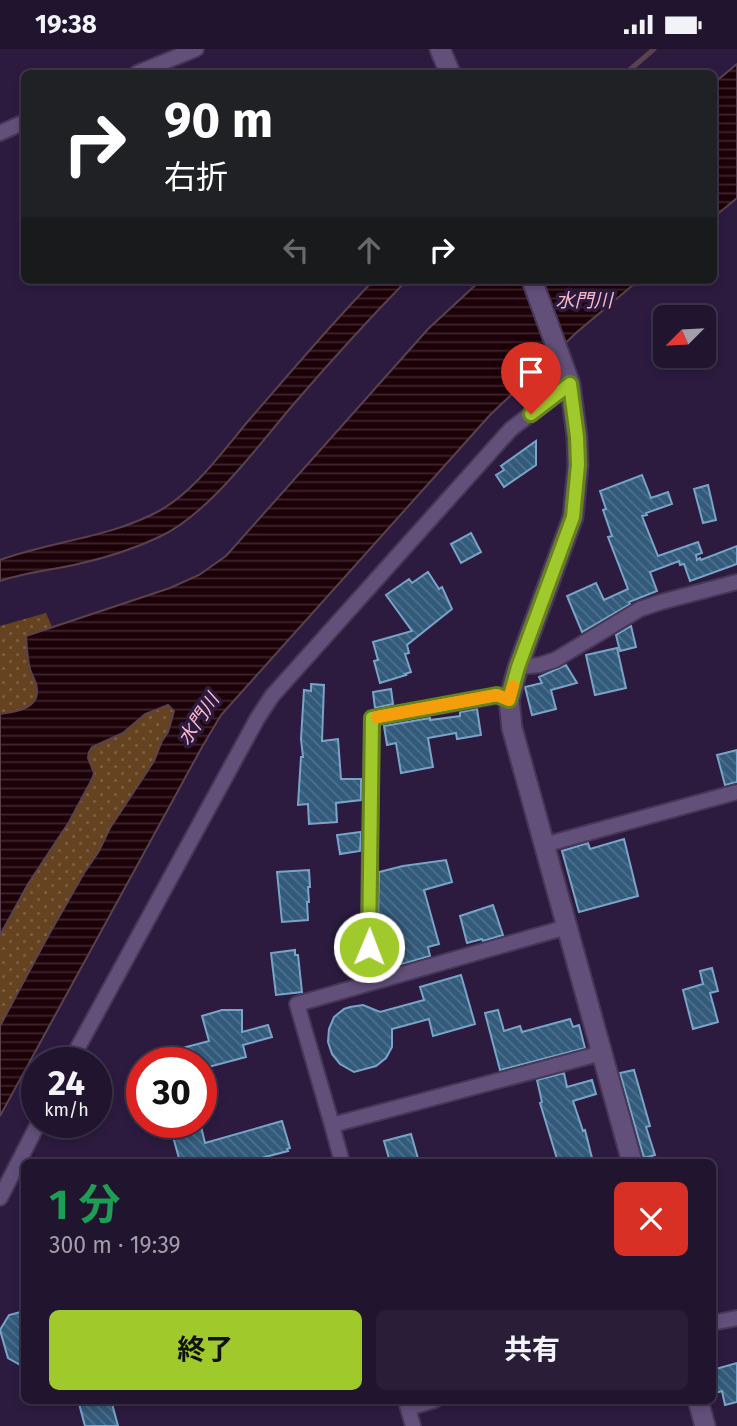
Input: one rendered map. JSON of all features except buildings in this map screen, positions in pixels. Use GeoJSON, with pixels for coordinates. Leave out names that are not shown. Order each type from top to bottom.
{"type":"FeatureCollection","features":[{"type":"Feature","properties":{"kind":"street"},"geometry":{"type":"LineString","coordinates":[[144,70],[195,49]]}},
{"type":"Feature","properties":{"kind":"street"},"geometry":{"type":"LineString","coordinates":[[440,49],[449,70]]}},
{"type":"Feature","properties":{"kind":"street"},"geometry":{"type":"LineString","coordinates":[[0,133],[21,123]]}},
{"type":"Feature","properties":{"kind":"street"},"geometry":{"type":"LineString","coordinates":[[533,284],[570,384],[578,465],[573,517],[518,667],[509,700],[512,728],[631,1159]]}},
{"type":"Feature","properties":{"kind":"street"},"geometry":{"type":"LineString","coordinates":[[78,1047],[272,696],[511,429],[570,384]]}},
{"type":"Feature","properties":{"kind":"street"},"geometry":{"type":"LineString","coordinates":[[518,667],[555,660],[640,609],[737,582]]}},
{"type":"Feature","properties":{"kind":"street"},"geometry":{"type":"LineString","coordinates":[[370,983],[372,718],[497,695],[509,700]]}},
{"type":"Feature","properties":{"kind":"street"},"geometry":{"type":"LineString","coordinates":[[544,845],[737,792]]}},
{"type":"Feature","properties":{"kind":"street"},"geometry":{"type":"LineString","coordinates":[[341,1159],[297,1004],[567,927]]}},
{"type":"Feature","properties":{"kind":"street"},"geometry":{"type":"LineString","coordinates":[[332,1125],[602,1053]]}},
{"type":"Feature","properties":{"kind":"street"},"geometry":{"type":"LineString","coordinates":[[0,1198],[31,1138]]}},
{"type":"Feature","properties":{"kind":"street"},"geometry":{"type":"LineString","coordinates":[[716,1322],[737,1318]]}},
{"type":"Feature","properties":{"kind":"street"},"geometry":{"type":"LineString","coordinates":[[407,1404],[413,1426]]}},
{"type":"Feature","properties":{"kind":"street"},"geometry":{"type":"LineString","coordinates":[[699,1404],[705,1426]]}},
{"type":"Feature","properties":{"kind":"shaded area"},"geometry":{"type":"Polygon","coordinates":[[[46,613],[52,627],[26,636],[28,661],[37,696],[24,708],[0,714],[0,626],[46,613]]]}},
{"type":"Feature","properties":{"kind":"shaded area"},"geometry":{"type":"Polygon","coordinates":[[[169,705],[174,711],[168,732],[154,761],[110,828],[0,1026],[0,935],[92,779],[89,752],[92,747],[123,733],[145,714],[169,705]]]}},
{"type":"Feature","properties":{"kind":"water"},"geometry":{"type":"Polygon","coordinates":[[[737,64],[737,198],[717,215],[717,81],[737,64]]]}},
{"type":"Feature","properties":{"kind":"water"},"geometry":{"type":"Polygon","coordinates":[[[370,284],[403,284],[320,374],[231,479],[196,513],[177,527],[159,537],[109,556],[0,581],[0,560],[120,527],[172,503],[207,470],[370,284]]]}},
{"type":"Feature","properties":{"kind":"water","name":"水門川"},"geometry":{"type":"Polygon","coordinates":[[[477,284],[634,284],[577,332],[490,415],[221,715],[38,1047],[21,1047],[21,1078],[0,1116],[0,1026],[110,828],[154,761],[168,732],[174,711],[168,705],[145,714],[123,733],[92,747],[88,758],[94,773],[92,779],[0,935],[0,714],[24,708],[37,696],[28,661],[26,636],[170,588],[199,575],[226,556],[428,329],[477,284]]]}},
{"type":"Feature","properties":{"kind":"waterway"},"geometry":{"type":"LineString","coordinates":[[630,70],[654,49]]}},
{"type":"Feature","properties":{"kind":"slow traffic"},"geometry":{"type":"LineString","coordinates":[[377,717],[497,695],[509,700],[513,686]]}},
{"type":"Feature","properties":{"kind":"route"},"geometry":{"type":"LineString","coordinates":[[369,947],[372,718],[497,695],[509,700],[518,667],[573,517],[578,465],[570,384],[531,414]]}}]}
